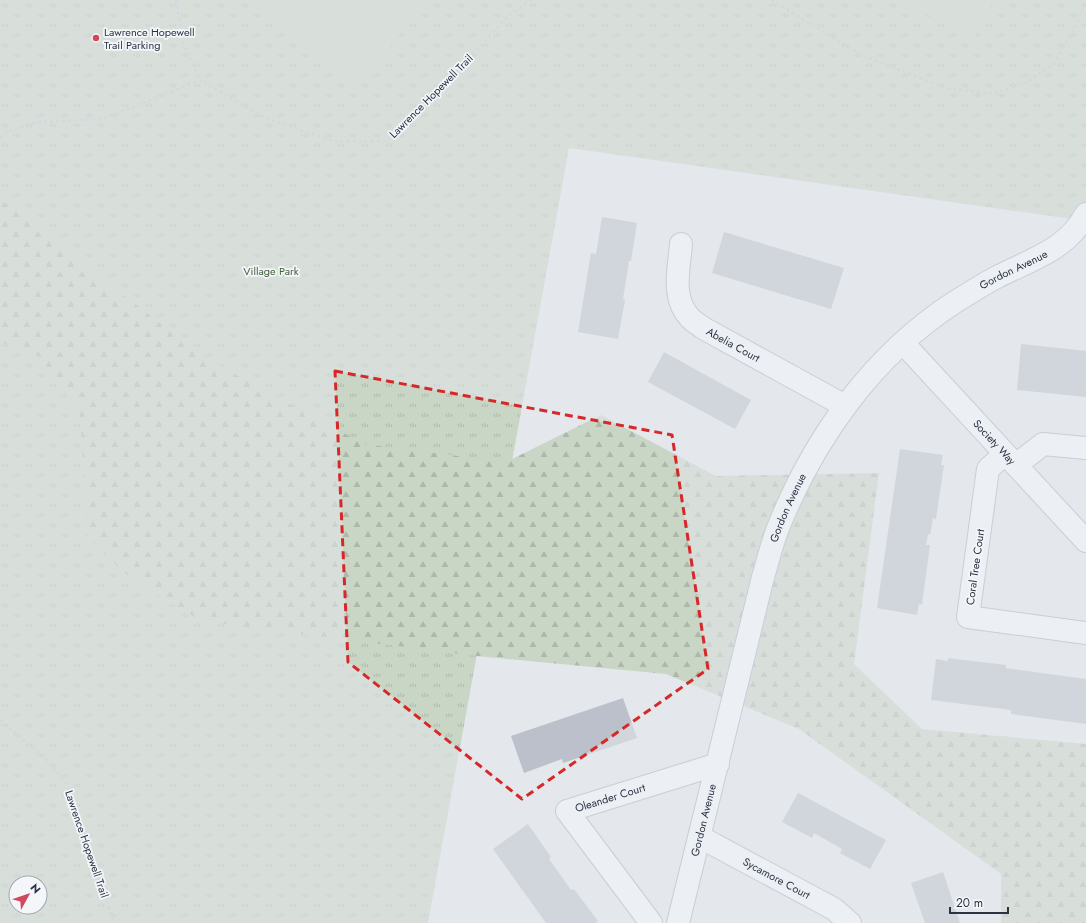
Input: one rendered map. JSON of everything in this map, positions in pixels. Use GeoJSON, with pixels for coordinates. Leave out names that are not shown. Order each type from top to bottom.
{"type":"FeatureCollection","features":[{"type":"Feature","properties":{"kind":"street","name":"Gordon Avenue"},"geometry":{"type":"LineString","coordinates":[[678,923],[764,577],[778,529],[797,484],[820,442],[845,406],[869,377],[903,343],[954,303],[996,278],[1047,254],[1065,242],[1081,223],[1086,214]]}},
{"type":"Feature","properties":{"kind":"street","name":"Abelia Court"},"geometry":{"type":"LineString","coordinates":[[681,244],[677,287],[681,303],[690,318],[703,328],[845,406]]}},
{"type":"Feature","properties":{"kind":"street","name":"Society Way"},"geometry":{"type":"LineString","coordinates":[[903,343],[1086,541]]}},
{"type":"Feature","properties":{"kind":"street"},"geometry":{"type":"LineString","coordinates":[[1011,459],[1043,444],[1086,448]]}},
{"type":"Feature","properties":{"kind":"street","name":"Coral Tree Court"},"geometry":{"type":"LineString","coordinates":[[1011,459],[988,469],[968,617],[1086,633]]}},
{"type":"Feature","properties":{"kind":"street","name":"Oleander Court"},"geometry":{"type":"LineString","coordinates":[[651,923],[567,812],[718,764]]}},
{"type":"Feature","properties":{"kind":"street","name":"Sycamore Court"},"geometry":{"type":"LineString","coordinates":[[700,837],[834,909],[850,923]]}},
{"type":"Feature","properties":{"kind":"path"},"geometry":{"type":"LineString","coordinates":[[0,138],[7,132],[37,122],[103,119],[200,80],[183,43],[176,0]]}},
{"type":"Feature","properties":{"kind":"path","name":"Lawrence Hopewell Trail"},"geometry":{"type":"LineString","coordinates":[[200,80],[265,118],[333,141],[387,140],[433,96],[506,18],[531,0]]}},
{"type":"Feature","properties":{"kind":"path"},"geometry":{"type":"LineString","coordinates":[[771,0],[860,54],[945,88],[993,94],[1025,83],[1053,65],[1072,33],[1086,1]]}},
{"type":"Feature","properties":{"kind":"path","name":"Lawrence Hopewell Trail"},"geometry":{"type":"LineString","coordinates":[[0,720],[46,759],[68,786],[114,923]]}},
{"type":"Feature","properties":{"kind":"highlighted area"},"geometry":{"type":"Polygon","coordinates":[[[335,371],[672,435],[708,669],[522,799],[348,662],[335,371]]]}},
{"type":"Feature","properties":{"kind":"green space","name":"Village Park"},"geometry":{"type":"Polygon","coordinates":[[[0,0],[1086,0],[1086,221],[569,148],[428,923],[0,923],[0,0]]]}},
{"type":"Feature","properties":{"kind":"green space"},"geometry":{"type":"Polygon","coordinates":[[[247,0],[425,0],[362,85],[247,0]]]}},
{"type":"Feature","properties":{"kind":"green space"},"geometry":{"type":"Polygon","coordinates":[[[898,0],[994,0],[974,38],[898,0]]]}},
{"type":"Feature","properties":{"kind":"green space"},"geometry":{"type":"Polygon","coordinates":[[[0,199],[205,358],[364,444],[506,462],[601,415],[716,476],[879,473],[854,664],[922,729],[1086,744],[1086,923],[1001,923],[1001,874],[799,729],[666,674],[477,656],[201,621],[129,577],[88,538],[80,414],[40,357],[0,342],[0,199]]]}},
{"type":"Feature","properties":{"kind":"building"},"geometry":{"type":"Polygon","coordinates":[[[602,217],[637,223],[631,261],[629,261],[623,299],[625,300],[618,339],[578,332],[591,253],[596,254],[602,217]]]}},
{"type":"Feature","properties":{"kind":"building"},"geometry":{"type":"Polygon","coordinates":[[[724,232],[844,268],[831,309],[712,273],[724,232]]]}},
{"type":"Feature","properties":{"kind":"building"},"geometry":{"type":"Polygon","coordinates":[[[1021,344],[1086,351],[1086,397],[1017,390],[1021,344]]]}},
{"type":"Feature","properties":{"kind":"building"},"geometry":{"type":"Polygon","coordinates":[[[664,352],[751,400],[735,429],[648,382],[664,352]]]}},
{"type":"Feature","properties":{"kind":"building"},"geometry":{"type":"Polygon","coordinates":[[[900,449],[943,455],[941,465],[944,465],[936,519],[933,518],[930,535],[928,534],[926,545],[930,545],[922,605],[919,604],[917,615],[877,608],[900,449]]]}},
{"type":"Feature","properties":{"kind":"building"},"geometry":{"type":"Polygon","coordinates":[[[948,658],[1006,665],[1006,668],[1086,679],[1086,724],[1011,714],[1011,710],[931,700],[936,659],[948,661],[948,658]]]}},
{"type":"Feature","properties":{"kind":"building"},"geometry":{"type":"Polygon","coordinates":[[[623,698],[637,738],[563,763],[562,759],[524,773],[511,736],[623,698]]]}},
{"type":"Feature","properties":{"kind":"building"},"geometry":{"type":"Polygon","coordinates":[[[798,793],[886,840],[870,869],[840,853],[842,849],[814,833],[812,838],[782,822],[798,793]]]}},
{"type":"Feature","properties":{"kind":"building"},"geometry":{"type":"Polygon","coordinates":[[[528,824],[551,857],[549,859],[571,890],[574,889],[598,921],[595,923],[546,923],[493,849],[528,824]]]}},
{"type":"Feature","properties":{"kind":"building"},"geometry":{"type":"Polygon","coordinates":[[[943,872],[960,923],[925,923],[911,883],[943,872]]]}},
{"type":"Feature","properties":{"kind":"place","name":"Lawrence Hopewell Trail Parking"},"geometry":{"type":"Point","coordinates":[96,38]}}]}
